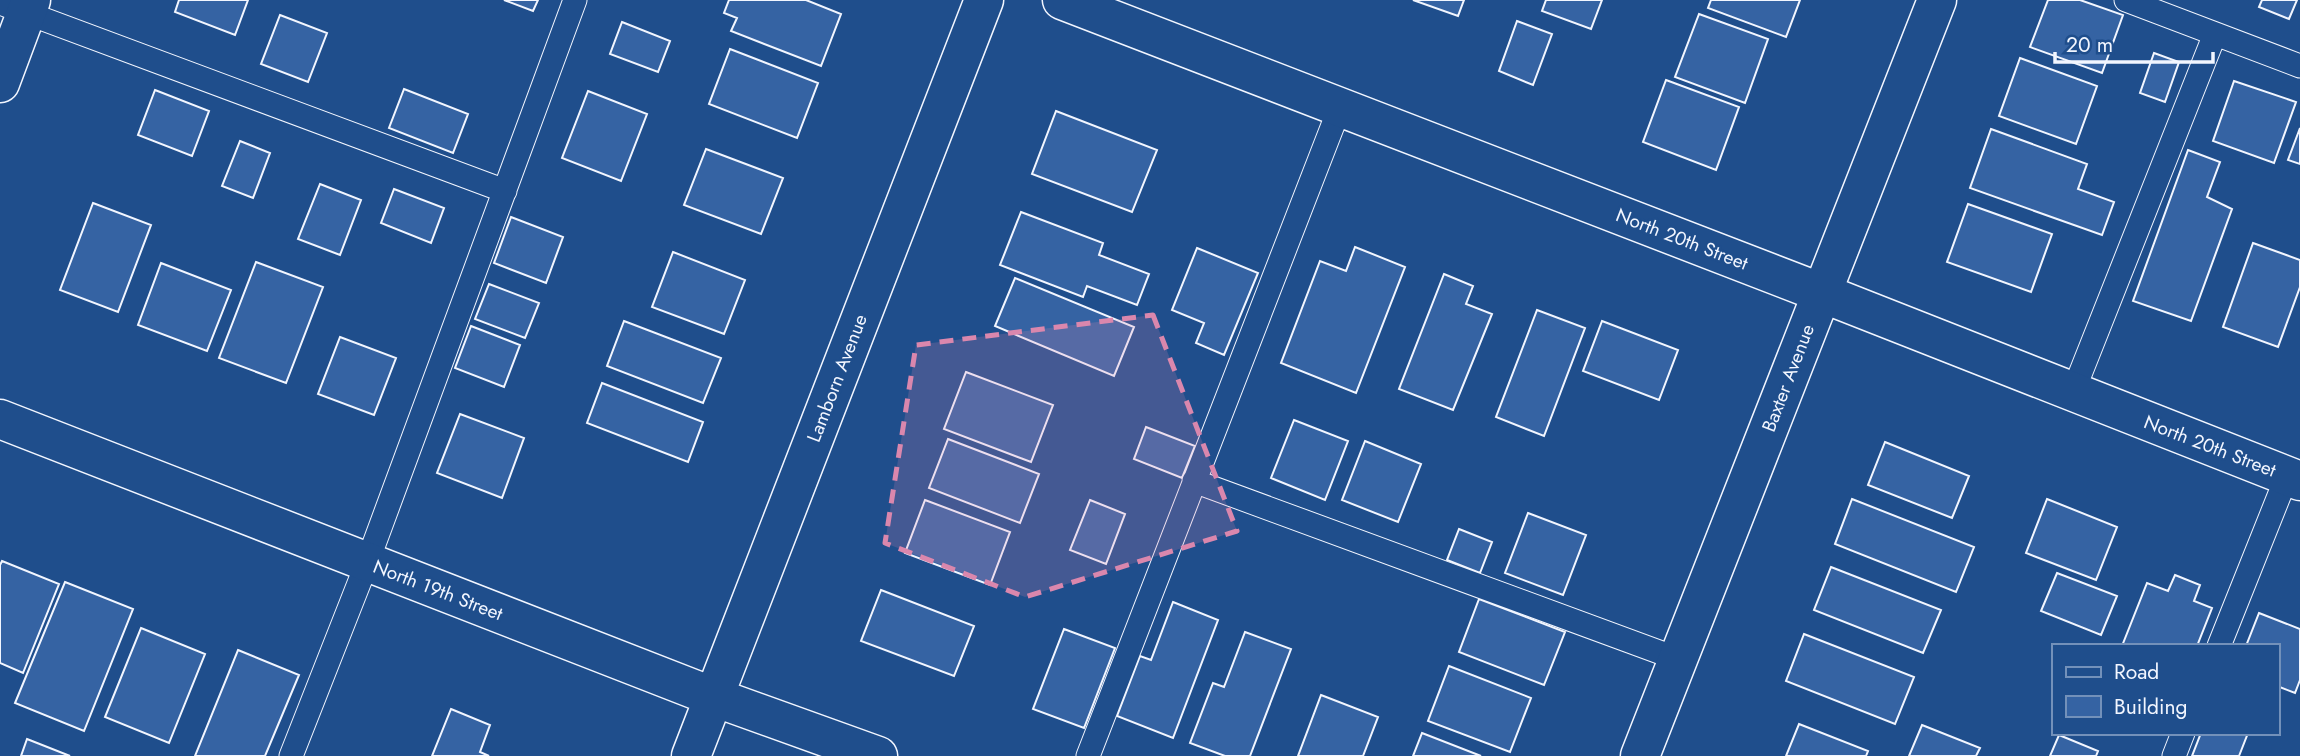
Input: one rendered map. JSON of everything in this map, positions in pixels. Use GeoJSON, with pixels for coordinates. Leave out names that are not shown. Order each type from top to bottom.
{"type":"FeatureCollection","features":[{"type":"Feature","properties":{"kind":"street","name":"Lamborn Avenue"},"geometry":{"type":"LineString","coordinates":[[691,756],[984,0]]}},
{"type":"Feature","properties":{"kind":"street","name":"North 20th Street"},"geometry":{"type":"LineString","coordinates":[[1062,0],[2293,478]]}},
{"type":"Feature","properties":{"kind":"street","name":"Baxter Avenue"},"geometry":{"type":"LineString","coordinates":[[1640,756],[1937,0]]}},
{"type":"Feature","properties":{"kind":"street"},"geometry":{"type":"LineString","coordinates":[[0,83],[19,5]]}},
{"type":"Feature","properties":{"kind":"street","name":"North 19th Street"},"geometry":{"type":"LineString","coordinates":[[0,419],[366,563],[878,756]]}},
{"type":"Feature","properties":{"kind":"lane"},"geometry":{"type":"LineString","coordinates":[[291,756],[366,563],[575,0]]}},
{"type":"Feature","properties":{"kind":"lane"},"geometry":{"type":"LineString","coordinates":[[2126,0],[2300,66]]}},
{"type":"Feature","properties":{"kind":"lane"},"geometry":{"type":"LineString","coordinates":[[19,5],[505,191]]}},
{"type":"Feature","properties":{"kind":"lane"},"geometry":{"type":"LineString","coordinates":[[2073,392],[2215,34]]}},
{"type":"Feature","properties":{"kind":"lane"},"geometry":{"type":"LineString","coordinates":[[1088,756],[1340,107]]}},
{"type":"Feature","properties":{"kind":"lane"},"geometry":{"type":"LineString","coordinates":[[2220,644],[2293,478]]}},
{"type":"Feature","properties":{"kind":"lane"},"geometry":{"type":"LineString","coordinates":[[1194,481],[1678,659]]}},
{"type":"Feature","properties":{"kind":"lane"},"geometry":{"type":"LineString","coordinates":[[2174,756],[2182,735]]}},
{"type":"Feature","properties":{"kind":"highlighted area"},"geometry":{"type":"Polygon","coordinates":[[[1153,315],[1237,531],[1025,597],[885,543],[916,345],[1153,315]]]}},
{"type":"Feature","properties":{"kind":"building"},"geometry":{"type":"Polygon","coordinates":[[[179,0],[248,0],[235,35],[175,12],[179,0]]]}},
{"type":"Feature","properties":{"kind":"building"},"geometry":{"type":"Polygon","coordinates":[[[504,0],[538,0],[533,11],[504,0]]]}},
{"type":"Feature","properties":{"kind":"building"},"geometry":{"type":"Polygon","coordinates":[[[729,0],[806,0],[841,14],[821,66],[731,31],[737,18],[724,13],[729,0]]]}},
{"type":"Feature","properties":{"kind":"building"},"geometry":{"type":"Polygon","coordinates":[[[1413,0],[1464,0],[1458,16],[1413,0]]]}},
{"type":"Feature","properties":{"kind":"building"},"geometry":{"type":"Polygon","coordinates":[[[1546,0],[1602,0],[1591,29],[1542,11],[1546,0]]]}},
{"type":"Feature","properties":{"kind":"building"},"geometry":{"type":"Polygon","coordinates":[[[1711,0],[1800,0],[1786,37],[1708,8],[1711,0]]]}},
{"type":"Feature","properties":{"kind":"building"},"geometry":{"type":"Polygon","coordinates":[[[2048,0],[2080,0],[2123,15],[2102,73],[2030,47],[2048,0]]]}},
{"type":"Feature","properties":{"kind":"building"},"geometry":{"type":"Polygon","coordinates":[[[2262,0],[2297,0],[2289,19],[2259,7],[2262,0]]]}},
{"type":"Feature","properties":{"kind":"building"},"geometry":{"type":"Polygon","coordinates":[[[1699,14],[1768,39],[1745,103],[1675,77],[1699,14]]]}},
{"type":"Feature","properties":{"kind":"building"},"geometry":{"type":"Polygon","coordinates":[[[280,15],[327,33],[308,82],[261,64],[280,15]]]}},
{"type":"Feature","properties":{"kind":"building"},"geometry":{"type":"Polygon","coordinates":[[[1517,21],[1552,34],[1533,85],[1499,71],[1517,21]]]}},
{"type":"Feature","properties":{"kind":"building"},"geometry":{"type":"Polygon","coordinates":[[[622,22],[670,41],[658,72],[610,54],[622,22]]]}},
{"type":"Feature","properties":{"kind":"building"},"geometry":{"type":"Polygon","coordinates":[[[730,49],[818,83],[797,138],[709,104],[730,49]]]}},
{"type":"Feature","properties":{"kind":"building"},"geometry":{"type":"Polygon","coordinates":[[[2154,53],[2179,62],[2165,102],[2140,93],[2154,53]]]}},
{"type":"Feature","properties":{"kind":"building"},"geometry":{"type":"Polygon","coordinates":[[[2020,58],[2097,86],[2076,144],[1999,116],[2020,58]]]}},
{"type":"Feature","properties":{"kind":"building"},"geometry":{"type":"Polygon","coordinates":[[[1666,80],[1739,107],[1716,170],[1643,142],[1666,80]]]}},
{"type":"Feature","properties":{"kind":"building"},"geometry":{"type":"Polygon","coordinates":[[[2234,81],[2296,102],[2274,163],[2213,141],[2234,81]]]}},
{"type":"Feature","properties":{"kind":"building"},"geometry":{"type":"Polygon","coordinates":[[[404,89],[468,114],[453,153],[389,128],[404,89]]]}},
{"type":"Feature","properties":{"kind":"building"},"geometry":{"type":"Polygon","coordinates":[[[155,90],[209,111],[192,156],[138,135],[155,90]]]}},
{"type":"Feature","properties":{"kind":"building"},"geometry":{"type":"Polygon","coordinates":[[[588,91],[647,114],[621,181],[562,158],[588,91]]]}},
{"type":"Feature","properties":{"kind":"building"},"geometry":{"type":"Polygon","coordinates":[[[1056,111],[1157,150],[1132,212],[1032,174],[1056,111]]]}},
{"type":"Feature","properties":{"kind":"building"},"geometry":{"type":"Polygon","coordinates":[[[2300,128],[2300,164],[2288,160],[2300,128]]]}},
{"type":"Feature","properties":{"kind":"building"},"geometry":{"type":"Polygon","coordinates":[[[1991,129],[2087,164],[2078,189],[2114,202],[2102,235],[1970,188],[1991,129]]]}},
{"type":"Feature","properties":{"kind":"building"},"geometry":{"type":"Polygon","coordinates":[[[240,141],[270,153],[253,198],[222,186],[240,141]]]}},
{"type":"Feature","properties":{"kind":"building"},"geometry":{"type":"Polygon","coordinates":[[[706,149],[783,178],[761,234],[684,205],[706,149]]]}},
{"type":"Feature","properties":{"kind":"building"},"geometry":{"type":"Polygon","coordinates":[[[2188,150],[2220,162],[2207,197],[2232,209],[2191,321],[2133,301],[2188,150]]]}},
{"type":"Feature","properties":{"kind":"building"},"geometry":{"type":"Polygon","coordinates":[[[320,184],[361,200],[340,255],[298,239],[320,184]]]}},
{"type":"Feature","properties":{"kind":"building"},"geometry":{"type":"Polygon","coordinates":[[[394,189],[444,208],[431,243],[381,223],[394,189]]]}},
{"type":"Feature","properties":{"kind":"building"},"geometry":{"type":"Polygon","coordinates":[[[93,203],[151,225],[118,312],[60,290],[93,203]]]}},
{"type":"Feature","properties":{"kind":"building"},"geometry":{"type":"Polygon","coordinates":[[[1968,204],[2052,234],[2031,292],[1947,262],[1968,204]]]}},
{"type":"Feature","properties":{"kind":"building"},"geometry":{"type":"Polygon","coordinates":[[[1021,212],[1103,243],[1099,255],[1149,274],[1137,305],[1087,286],[1083,297],[1000,265],[1021,212]]]}},
{"type":"Feature","properties":{"kind":"building"},"geometry":{"type":"Polygon","coordinates":[[[511,217],[563,237],[546,283],[494,263],[511,217]]]}},
{"type":"Feature","properties":{"kind":"building"},"geometry":{"type":"Polygon","coordinates":[[[2253,243],[2300,260],[2300,287],[2278,347],[2223,327],[2253,243]]]}},
{"type":"Feature","properties":{"kind":"building"},"geometry":{"type":"Polygon","coordinates":[[[1355,247],[1405,267],[1356,393],[1281,363],[1320,261],[1346,271],[1355,247]]]}},
{"type":"Feature","properties":{"kind":"building"},"geometry":{"type":"Polygon","coordinates":[[[1197,248],[1258,273],[1224,355],[1196,343],[1204,323],[1172,310],[1197,248]]]}},
{"type":"Feature","properties":{"kind":"building"},"geometry":{"type":"Polygon","coordinates":[[[673,252],[745,280],[724,334],[652,307],[673,252]]]}},
{"type":"Feature","properties":{"kind":"building"},"geometry":{"type":"Polygon","coordinates":[[[256,262],[323,287],[286,383],[219,358],[256,262]]]}},
{"type":"Feature","properties":{"kind":"building"},"geometry":{"type":"Polygon","coordinates":[[[161,263],[231,290],[207,351],[138,325],[161,263]]]}},
{"type":"Feature","properties":{"kind":"building"},"geometry":{"type":"Polygon","coordinates":[[[1444,274],[1473,286],[1466,304],[1492,314],[1453,410],[1399,389],[1444,274]]]}},
{"type":"Feature","properties":{"kind":"building"},"geometry":{"type":"Polygon","coordinates":[[[1015,278],[1134,327],[1114,376],[995,326],[1015,278]]]}},
{"type":"Feature","properties":{"kind":"building"},"geometry":{"type":"Polygon","coordinates":[[[489,284],[539,303],[525,338],[475,319],[489,284]]]}},
{"type":"Feature","properties":{"kind":"building"},"geometry":{"type":"Polygon","coordinates":[[[1537,310],[1585,328],[1544,436],[1496,417],[1537,310]]]}},
{"type":"Feature","properties":{"kind":"building"},"geometry":{"type":"Polygon","coordinates":[[[624,321],[721,358],[703,403],[607,366],[624,321]]]}},
{"type":"Feature","properties":{"kind":"building"},"geometry":{"type":"Polygon","coordinates":[[[1602,321],[1678,350],[1659,400],[1583,371],[1602,321]]]}},
{"type":"Feature","properties":{"kind":"building"},"geometry":{"type":"Polygon","coordinates":[[[471,326],[520,345],[504,387],[455,368],[471,326]]]}},
{"type":"Feature","properties":{"kind":"building"},"geometry":{"type":"Polygon","coordinates":[[[340,337],[396,358],[374,415],[318,394],[340,337]]]}},
{"type":"Feature","properties":{"kind":"building"},"geometry":{"type":"Polygon","coordinates":[[[966,372],[1053,405],[1031,462],[944,429],[966,372]]]}},
{"type":"Feature","properties":{"kind":"building"},"geometry":{"type":"Polygon","coordinates":[[[602,383],[703,422],[688,462],[587,423],[602,383]]]}},
{"type":"Feature","properties":{"kind":"building"},"geometry":{"type":"Polygon","coordinates":[[[460,414],[524,438],[502,498],[437,473],[460,414]]]}},
{"type":"Feature","properties":{"kind":"building"},"geometry":{"type":"Polygon","coordinates":[[[1294,420],[1348,441],[1325,500],[1271,478],[1294,420]]]}},
{"type":"Feature","properties":{"kind":"building"},"geometry":{"type":"Polygon","coordinates":[[[1146,427],[1195,446],[1182,478],[1134,459],[1146,427]]]}},
{"type":"Feature","properties":{"kind":"building"},"geometry":{"type":"Polygon","coordinates":[[[948,439],[1039,474],[1020,523],[929,488],[948,439]]]}},
{"type":"Feature","properties":{"kind":"building"},"geometry":{"type":"Polygon","coordinates":[[[1365,441],[1421,464],[1398,522],[1342,500],[1365,441]]]}},
{"type":"Feature","properties":{"kind":"building"},"geometry":{"type":"Polygon","coordinates":[[[1885,442],[1969,476],[1952,518],[1868,485],[1885,442]]]}},
{"type":"Feature","properties":{"kind":"building"},"geometry":{"type":"Polygon","coordinates":[[[1852,499],[1974,547],[1956,592],[1835,544],[1852,499]]]}},
{"type":"Feature","properties":{"kind":"building"},"geometry":{"type":"Polygon","coordinates":[[[2047,499],[2117,527],[2096,580],[2026,553],[2047,499]]]}},
{"type":"Feature","properties":{"kind":"building"},"geometry":{"type":"Polygon","coordinates":[[[925,500],[1010,532],[990,585],[905,553],[925,500]]]}},
{"type":"Feature","properties":{"kind":"building"},"geometry":{"type":"Polygon","coordinates":[[[1090,500],[1125,514],[1106,564],[1070,550],[1090,500]]]}},
{"type":"Feature","properties":{"kind":"building"},"geometry":{"type":"Polygon","coordinates":[[[1528,513],[1586,535],[1563,595],[1505,573],[1528,513]]]}},
{"type":"Feature","properties":{"kind":"building"},"geometry":{"type":"Polygon","coordinates":[[[1459,529],[1492,542],[1480,573],[1447,560],[1459,529]]]}},
{"type":"Feature","properties":{"kind":"building"},"geometry":{"type":"Polygon","coordinates":[[[2,561],[59,584],[23,673],[0,663],[2,561]]]}},
{"type":"Feature","properties":{"kind":"building"},"geometry":{"type":"Polygon","coordinates":[[[1831,567],[1941,610],[1923,653],[1814,610],[1831,567]]]}},
{"type":"Feature","properties":{"kind":"building"},"geometry":{"type":"Polygon","coordinates":[[[2057,573],[2117,596],[2101,635],[2041,611],[2057,573]]]}},
{"type":"Feature","properties":{"kind":"building"},"geometry":{"type":"Polygon","coordinates":[[[2175,575],[2200,585],[2194,601],[2212,608],[2198,644],[2123,644],[2147,583],[2168,591],[2175,575]]]}},
{"type":"Feature","properties":{"kind":"building"},"geometry":{"type":"Polygon","coordinates":[[[65,582],[133,609],[84,731],[15,703],[65,582]]]}},
{"type":"Feature","properties":{"kind":"building"},"geometry":{"type":"Polygon","coordinates":[[[881,590],[974,626],[954,676],[861,641],[881,590]]]}},
{"type":"Feature","properties":{"kind":"building"},"geometry":{"type":"Polygon","coordinates":[[[1479,599],[1565,632],[1544,685],[1459,652],[1479,599]]]}},
{"type":"Feature","properties":{"kind":"building"},"geometry":{"type":"Polygon","coordinates":[[[1173,602],[1218,620],[1173,738],[1117,716],[1140,656],[1151,660],[1173,602]]]}},
{"type":"Feature","properties":{"kind":"building"},"geometry":{"type":"Polygon","coordinates":[[[2259,613],[2300,629],[2300,680],[2295,693],[2279,687],[2279,644],[2247,644],[2259,613]]]}},
{"type":"Feature","properties":{"kind":"building"},"geometry":{"type":"Polygon","coordinates":[[[141,628],[205,654],[169,743],[105,717],[141,628]]]}},
{"type":"Feature","properties":{"kind":"building"},"geometry":{"type":"Polygon","coordinates":[[[1064,629],[1115,648],[1084,728],[1033,709],[1064,629]]]}},
{"type":"Feature","properties":{"kind":"building"},"geometry":{"type":"Polygon","coordinates":[[[1245,632],[1291,649],[1250,756],[1225,756],[1190,743],[1213,683],[1224,687],[1245,632]]]}},
{"type":"Feature","properties":{"kind":"building"},"geometry":{"type":"Polygon","coordinates":[[[1804,634],[1914,677],[1895,724],[1786,681],[1804,634]]]}},
{"type":"Feature","properties":{"kind":"building"},"geometry":{"type":"Polygon","coordinates":[[[238,650],[299,675],[265,756],[195,756],[238,650]]]}},
{"type":"Feature","properties":{"kind":"building"},"geometry":{"type":"Polygon","coordinates":[[[1449,666],[1531,698],[1510,752],[1428,721],[1449,666]]]}},
{"type":"Feature","properties":{"kind":"building"},"geometry":{"type":"Polygon","coordinates":[[[1321,695],[1378,717],[1363,756],[1298,756],[1321,695]]]}},
{"type":"Feature","properties":{"kind":"building"},"geometry":{"type":"Polygon","coordinates":[[[451,709],[490,725],[480,752],[489,756],[432,756],[451,709]]]}},
{"type":"Feature","properties":{"kind":"building"},"geometry":{"type":"Polygon","coordinates":[[[1799,724],[1868,751],[1866,756],[1786,756],[1799,724]]]}},
{"type":"Feature","properties":{"kind":"building"},"geometry":{"type":"Polygon","coordinates":[[[1922,725],[1980,748],[1976,756],[1909,756],[1922,725]]]}},
{"type":"Feature","properties":{"kind":"building"},"geometry":{"type":"Polygon","coordinates":[[[1422,733],[1481,756],[1413,756],[1422,733]]]}},
{"type":"Feature","properties":{"kind":"building"},"geometry":{"type":"Polygon","coordinates":[[[2059,735],[2098,751],[2096,756],[2050,756],[2059,735]]]}},
{"type":"Feature","properties":{"kind":"building"},"geometry":{"type":"Polygon","coordinates":[[[2200,735],[2247,735],[2239,756],[2192,756],[2200,735]]]}},
{"type":"Feature","properties":{"kind":"building"},"geometry":{"type":"Polygon","coordinates":[[[27,739],[70,756],[21,756],[27,739]]]}}]}
